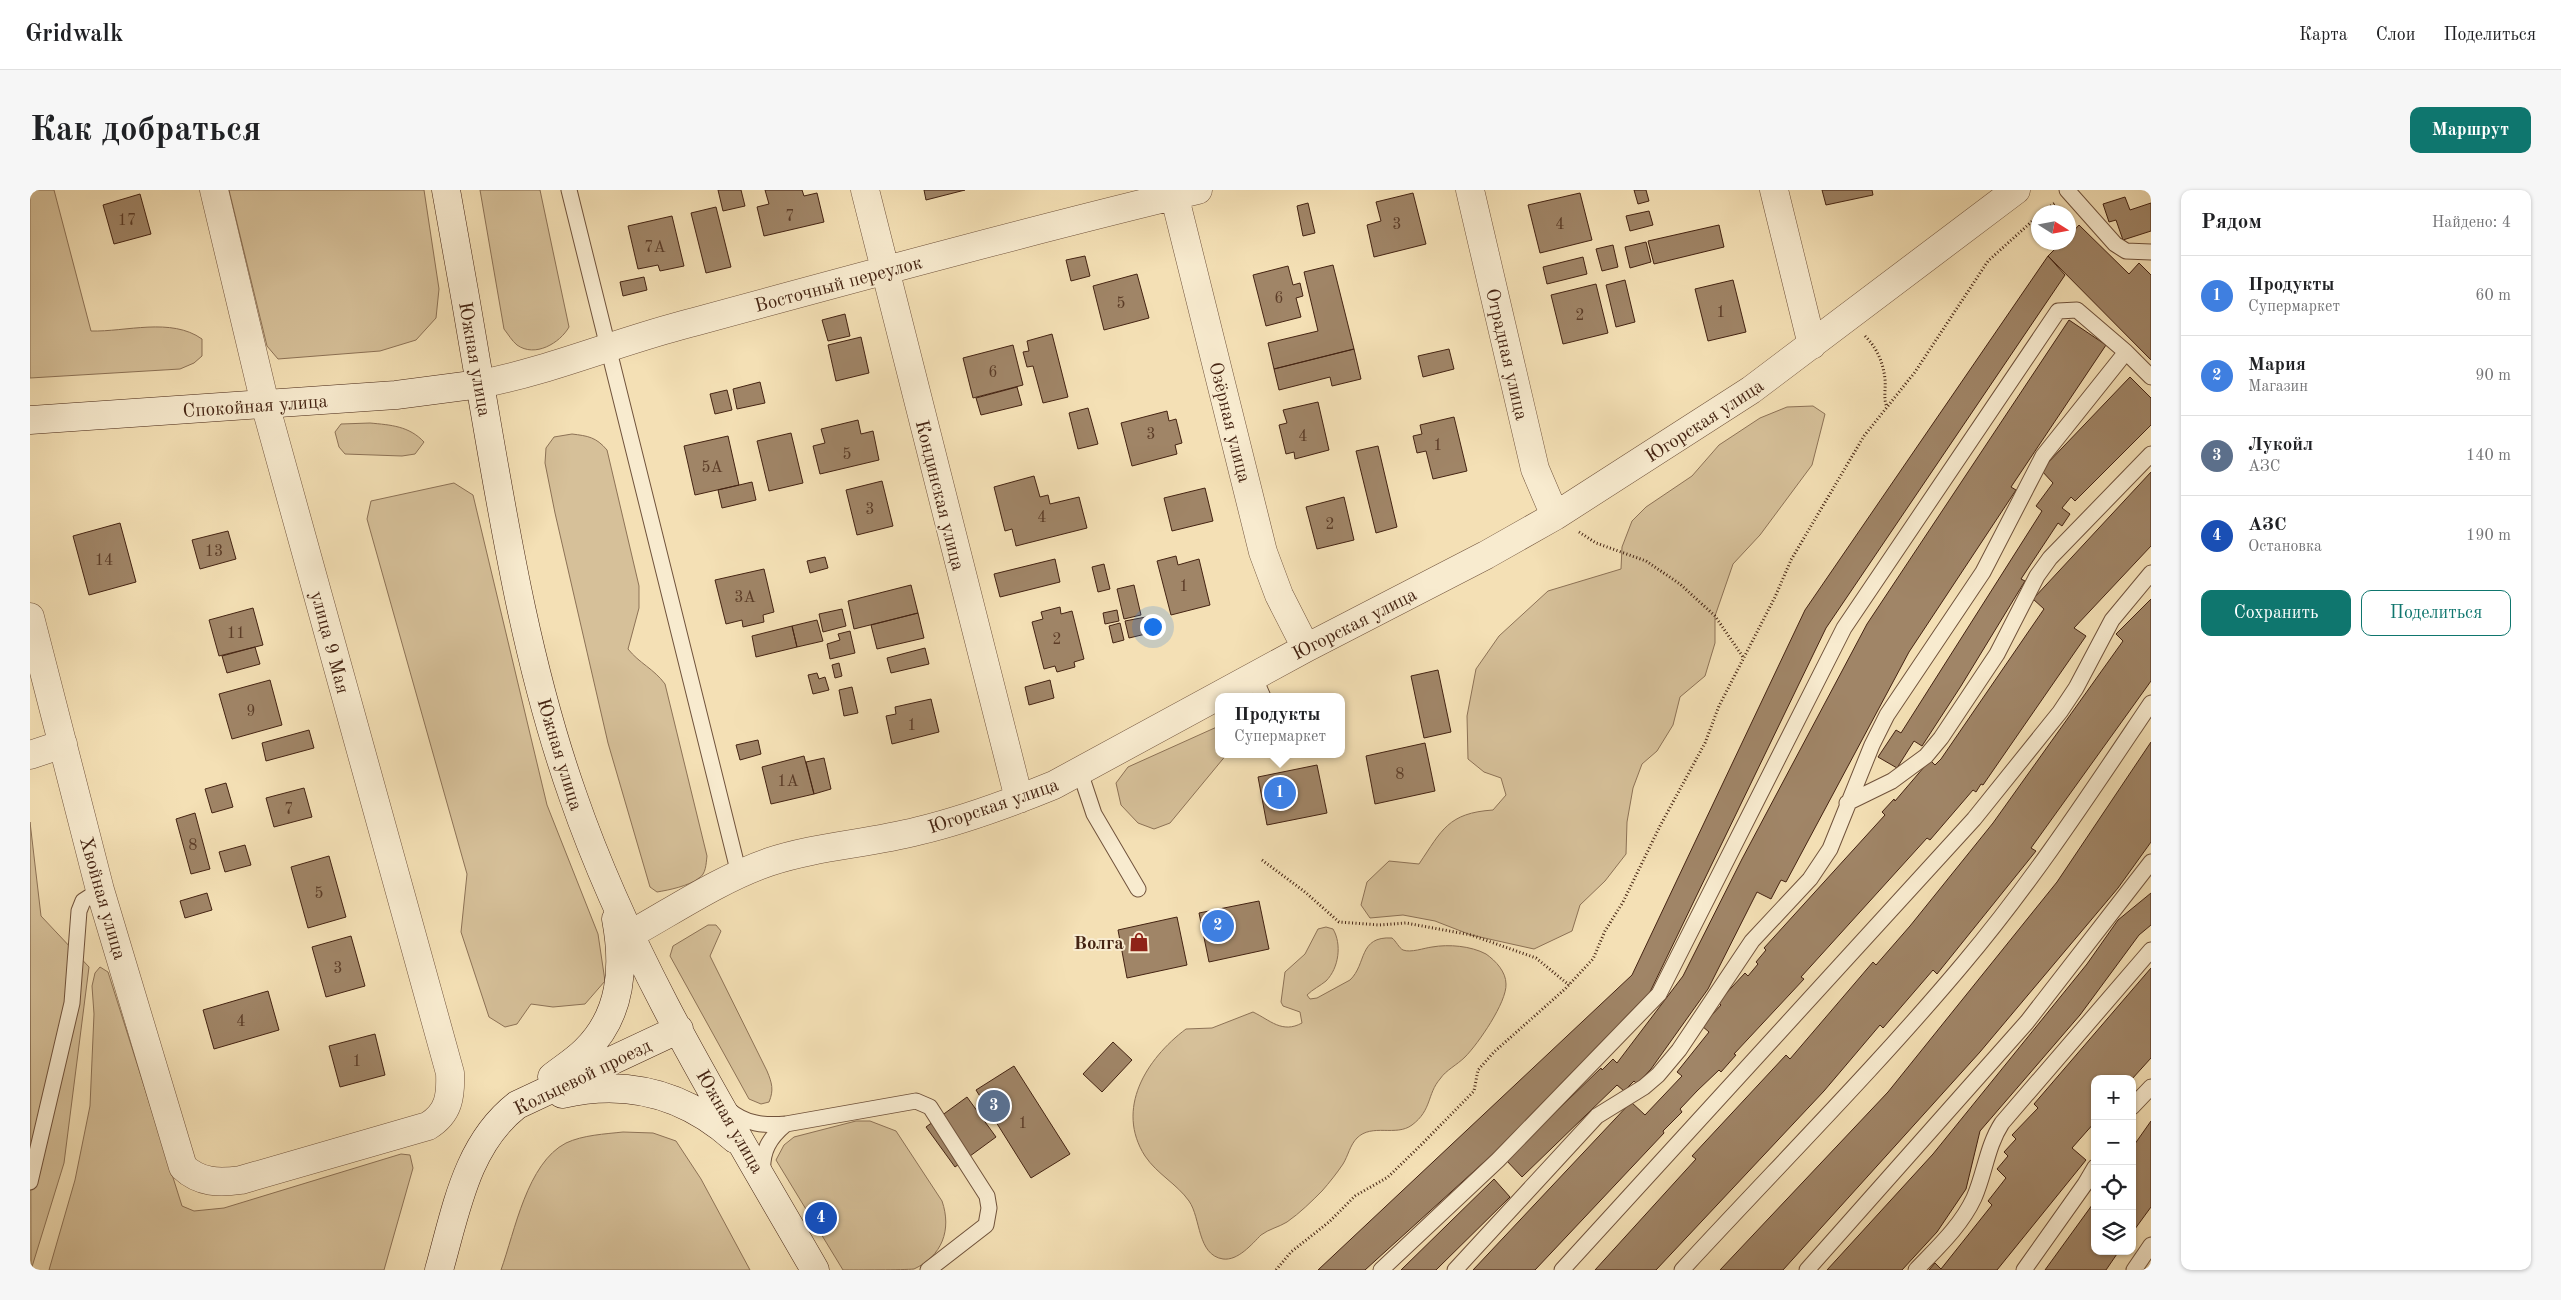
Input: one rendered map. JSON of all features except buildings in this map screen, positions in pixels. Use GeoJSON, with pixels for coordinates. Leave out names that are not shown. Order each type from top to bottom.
{"type":"FeatureCollection","features":[{"type":"Feature","properties":{"kind":"street","name":"улица 9 Мая"},"geometry":{"type":"LineString","coordinates":[[191,1174],[205,1181],[224,1183],[241,1180],[428,1126],[439,1119],[446,1108],[451,1093],[450,1073],[265,404],[214,190]]}},
{"type":"Feature","properties":{"kind":"street","name":"Южная улица"},"geometry":{"type":"LineString","coordinates":[[446,190],[521,608],[545,706],[572,795],[611,896],[630,934],[718,1100],[815,1270]]}},
{"type":"Feature","properties":{"kind":"street","name":"Кондинская улица"},"geometry":{"type":"LineString","coordinates":[[865,190],[1019,799]]}},
{"type":"Feature","properties":{"kind":"street","name":"Отрадная улица"},"geometry":{"type":"LineString","coordinates":[[1470,190],[1535,469],[1555,516]]}},
{"type":"Feature","properties":{"kind":"street"},"geometry":{"type":"LineString","coordinates":[[1774,190],[1812,345]]}},
{"type":"Feature","properties":{"kind":"street","name":"Югорская улица"},"geometry":{"type":"LineString","coordinates":[[1244,693],[1259,686],[1306,648],[1486,555],[1555,516],[1751,390],[2016,190]]}},
{"type":"Feature","properties":{"kind":"street","name":"Восточный переулок"},"geometry":{"type":"LineString","coordinates":[[480,384],[531,373],[645,335],[1182,192]]}},
{"type":"Feature","properties":{"kind":"street","name":"Озёрная улица"},"geometry":{"type":"LineString","coordinates":[[1182,192],[1263,552],[1279,595],[1306,648]]}},
{"type":"Feature","properties":{"kind":"street","name":"Спокойная улица"},"geometry":{"type":"LineString","coordinates":[[30,420],[396,395],[480,384]]}},
{"type":"Feature","properties":{"kind":"street","name":"Хвойная улица"},"geometry":{"type":"LineString","coordinates":[[30,617],[100,890],[183,1167],[191,1174]]}},
{"type":"Feature","properties":{"kind":"street","name":"Югорская улица"},"geometry":{"type":"LineString","coordinates":[[630,934],[739,874],[798,854],[917,832],[1019,799],[1215,707]]}},
{"type":"Feature","properties":{"kind":"street"},"geometry":{"type":"LineString","coordinates":[[30,755],[63,744]]}},
{"type":"Feature","properties":{"kind":"street"},"geometry":{"type":"LineString","coordinates":[[517,1105],[585,1050],[604,1026],[618,997],[622,974],[620,938],[611,896]]}},
{"type":"Feature","properties":{"kind":"street","name":"Кольцевой проезд"},"geometry":{"type":"LineString","coordinates":[[439,1270],[470,1166],[485,1137],[502,1116],[517,1105],[679,1029]]}},
{"type":"Feature","properties":{"kind":"street"},"geometry":{"type":"LineString","coordinates":[[517,1105],[586,1089],[618,1087],[640,1090],[665,1097],[701,1114],[722,1128],[748,1151]]}},
{"type":"Feature","properties":{"kind":"lane"},"geometry":{"type":"LineString","coordinates":[[569,190],[739,874]]}},
{"type":"Feature","properties":{"kind":"lane"},"geometry":{"type":"LineString","coordinates":[[2067,190],[2115,244],[2126,251],[2151,252]]}},
{"type":"Feature","properties":{"kind":"lane"},"geometry":{"type":"LineString","coordinates":[[1381,1270],[1498,1160],[1659,994],[1844,628],[2058,311],[2076,310],[2126,352],[2151,377]]}},
{"type":"Feature","properties":{"kind":"lane"},"geometry":{"type":"LineString","coordinates":[[1455,1270],[1597,1116],[1644,1087],[1658,1075],[1680,1050],[1752,941],[1815,872],[1830,849],[1872,745],[1887,715],[1983,572],[2022,498],[2032,472],[2042,456],[2126,352]]}},
{"type":"Feature","properties":{"kind":"lane"},"geometry":{"type":"LineString","coordinates":[[1848,803],[1892,781],[1926,756],[1941,738],[1997,654],[2041,570],[2151,454]]}},
{"type":"Feature","properties":{"kind":"lane"},"geometry":{"type":"LineString","coordinates":[[1562,1270],[1974,819],[2060,712],[2076,688],[2112,620],[2151,573]]}},
{"type":"Feature","properties":{"kind":"lane"},"geometry":{"type":"LineString","coordinates":[[1682,1270],[1879,1060],[1964,963],[2045,862],[2151,703]]}},
{"type":"Feature","properties":{"kind":"lane"},"geometry":{"type":"LineString","coordinates":[[1080,772],[1094,814],[1138,889]]}},
{"type":"Feature","properties":{"kind":"lane"},"geometry":{"type":"LineString","coordinates":[[1807,1270],[2027,1022],[2151,862]]}},
{"type":"Feature","properties":{"kind":"lane"},"geometry":{"type":"LineString","coordinates":[[30,1182],[72,1003],[79,911],[83,901],[100,890]]}},
{"type":"Feature","properties":{"kind":"lane"},"geometry":{"type":"LineString","coordinates":[[1916,1270],[1947,1238],[1966,1213],[1974,1197],[1992,1139],[2002,1123],[2151,950]]}},
{"type":"Feature","properties":{"kind":"lane"},"geometry":{"type":"LineString","coordinates":[[2136,1103],[2151,1087]]}},
{"type":"Feature","properties":{"kind":"lane"},"geometry":{"type":"LineString","coordinates":[[718,1100],[740,1118],[767,1126],[916,1101],[930,1107],[986,1196],[989,1208],[986,1225],[928,1270]]}},
{"type":"Feature","properties":{"kind":"lane"},"geometry":{"type":"LineString","coordinates":[[763,1178],[762,1156],[774,1134],[786,1124]]}},
{"type":"Feature","properties":{"kind":"lane"},"geometry":{"type":"LineString","coordinates":[[2024,1270],[2091,1174]]}},
{"type":"Feature","properties":{"kind":"lane"},"geometry":{"type":"LineString","coordinates":[[2134,1270],[2151,1245]]}},
{"type":"Feature","properties":{"kind":"path"},"geometry":{"type":"LineString","coordinates":[[1276,1270],[1291,1252],[1329,1222],[1355,1196],[1388,1177],[1422,1144],[1474,1091],[1478,1070],[1494,1052],[1569,985],[1593,959],[1605,931],[1623,902],[1660,826],[1705,743],[1743,657],[1800,544],[1864,436],[1915,372],[1988,261],[2031,221]]}},
{"type":"Feature","properties":{"kind":"path"},"geometry":{"type":"LineString","coordinates":[[1836,325],[1858,330],[1876,347],[1885,379],[1885,400],[1888,407]]}},
{"type":"Feature","properties":{"kind":"path"},"geometry":{"type":"LineString","coordinates":[[1555,516],[1596,543],[1646,561],[1680,584],[1715,616],[1743,657]]}},
{"type":"Feature","properties":{"kind":"path"},"geometry":{"type":"LineString","coordinates":[[1262,860],[1339,922],[1379,925],[1406,923],[1471,936],[1536,958],[1569,985]]}},
{"type":"Feature","properties":{"kind":"shaded area"},"geometry":{"type":"Polygon","coordinates":[[[30,190],[54,190],[91,331],[162,327],[190,332],[202,339],[202,356],[194,363],[180,369],[30,378],[30,190]]]}},
{"type":"Feature","properties":{"kind":"shaded area"},"geometry":{"type":"Polygon","coordinates":[[[229,190],[424,190],[439,289],[436,318],[416,340],[380,351],[278,359],[267,346],[229,190]]]}},
{"type":"Feature","properties":{"kind":"shaded area"},"geometry":{"type":"Polygon","coordinates":[[[480,190],[540,190],[569,327],[560,338],[546,347],[531,350],[524,349],[515,343],[504,329],[480,190]]]}},
{"type":"Feature","properties":{"kind":"shaded area"},"geometry":{"type":"Polygon","coordinates":[[[1813,406],[1825,414],[1812,465],[1760,535],[1733,564],[1715,616],[1715,643],[1705,676],[1680,697],[1673,725],[1657,751],[1642,764],[1633,788],[1627,822],[1626,854],[1605,881],[1580,905],[1572,931],[1534,949],[1471,935],[1435,921],[1403,915],[1370,918],[1361,905],[1367,882],[1389,861],[1419,864],[1448,825],[1466,815],[1493,810],[1506,795],[1501,778],[1484,772],[1468,759],[1467,716],[1476,669],[1499,636],[1548,591],[1621,569],[1622,547],[1632,521],[1646,507],[1692,476],[1719,445],[1760,418],[1787,407],[1813,406]]]}},
{"type":"Feature","properties":{"kind":"shaded area"},"geometry":{"type":"Polygon","coordinates":[[[370,423],[406,429],[424,442],[415,454],[402,456],[345,454],[339,447],[335,432],[341,424],[370,423]]]}},
{"type":"Feature","properties":{"kind":"shaded area"},"geometry":{"type":"Polygon","coordinates":[[[572,434],[591,438],[599,442],[607,450],[639,586],[639,608],[628,649],[665,684],[707,856],[703,874],[695,881],[657,892],[650,887],[608,743],[545,463],[546,448],[554,437],[572,434]]]}},
{"type":"Feature","properties":{"kind":"shaded area"},"geometry":{"type":"Polygon","coordinates":[[[454,483],[473,495],[547,805],[598,934],[605,981],[585,1004],[553,1007],[531,1004],[517,1024],[505,1027],[489,1017],[461,932],[467,874],[367,519],[371,501],[454,483]]]}},
{"type":"Feature","properties":{"kind":"shaded area"},"geometry":{"type":"Polygon","coordinates":[[[1215,728],[1215,758],[1224,758],[1170,823],[1154,829],[1138,823],[1121,805],[1116,783],[1128,767],[1215,728]]]}},
{"type":"Feature","properties":{"kind":"shaded area"},"geometry":{"type":"Polygon","coordinates":[[[30,822],[41,916],[89,967],[64,1163],[31,1270],[30,822]]]}},
{"type":"Feature","properties":{"kind":"shaded area"},"geometry":{"type":"Polygon","coordinates":[[[708,925],[716,925],[721,931],[710,956],[767,1071],[772,1086],[769,1102],[761,1104],[749,1099],[670,956],[673,946],[708,925]]]}},
{"type":"Feature","properties":{"kind":"shaded area"},"geometry":{"type":"Polygon","coordinates":[[[1326,927],[1333,929],[1336,935],[1338,956],[1330,976],[1307,995],[1310,999],[1317,998],[1350,980],[1355,974],[1368,946],[1373,941],[1392,938],[1406,951],[1453,946],[1467,947],[1486,954],[1497,963],[1502,971],[1506,980],[1505,992],[1497,1012],[1484,1033],[1465,1057],[1440,1079],[1423,1114],[1412,1125],[1399,1130],[1370,1131],[1357,1138],[1333,1178],[1306,1207],[1287,1222],[1261,1235],[1239,1255],[1223,1259],[1208,1251],[1189,1201],[1145,1156],[1137,1138],[1133,1121],[1134,1103],[1139,1086],[1158,1055],[1186,1029],[1212,1028],[1253,1012],[1276,1025],[1288,1027],[1302,1023],[1300,1012],[1283,1006],[1281,1002],[1285,972],[1305,954],[1318,929],[1326,927]]]}},
{"type":"Feature","properties":{"kind":"shaded area"},"geometry":{"type":"Polygon","coordinates":[[[100,967],[108,972],[182,1206],[194,1211],[224,1208],[401,1154],[410,1155],[413,1168],[384,1270],[49,1270],[75,1180],[90,1106],[94,1014],[92,986],[95,973],[100,967]]]}},
{"type":"Feature","properties":{"kind":"shaded area"},"geometry":{"type":"Polygon","coordinates":[[[856,1121],[870,1121],[896,1131],[942,1201],[946,1222],[942,1241],[932,1257],[914,1269],[843,1270],[776,1160],[784,1145],[794,1137],[856,1121]]]}},
{"type":"Feature","properties":{"kind":"shaded area"},"geometry":{"type":"Polygon","coordinates":[[[623,1132],[653,1133],[676,1141],[701,1179],[750,1270],[501,1270],[524,1199],[541,1166],[566,1143],[594,1135],[623,1132]]]}},
{"type":"Feature","properties":{"kind":"place","name":"Продукты"},"geometry":{"type":"Point","coordinates":[1280,793]}},
{"type":"Feature","properties":{"kind":"place","name":"Мария"},"geometry":{"type":"Point","coordinates":[1218,926]}},
{"type":"Feature","properties":{"kind":"place","name":"Волга"},"geometry":{"type":"Point","coordinates":[1139,942]}},
{"type":"Feature","properties":{"kind":"place","name":"Лукойл"},"geometry":{"type":"Point","coordinates":[994,1106]}},
{"type":"Feature","properties":{"kind":"place","name":"АЗС"},"geometry":{"type":"Point","coordinates":[821,1218]}}]}
